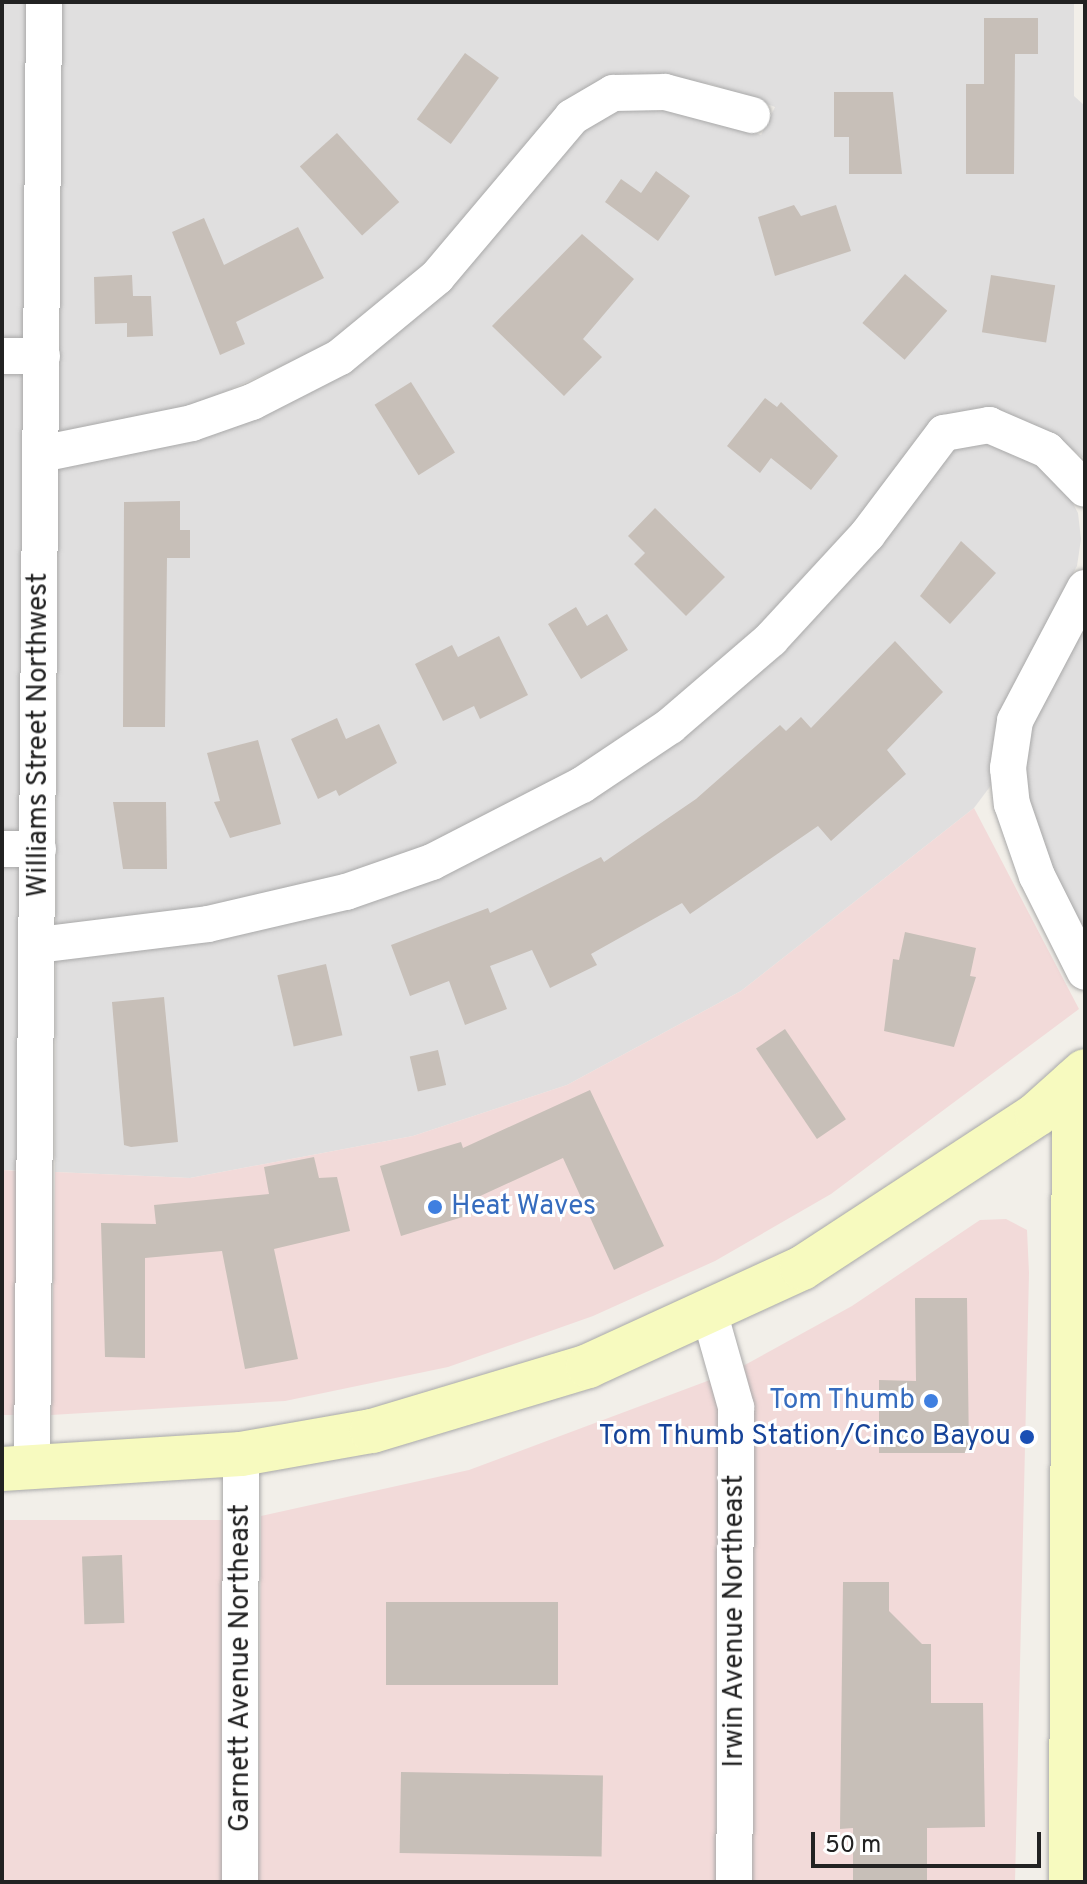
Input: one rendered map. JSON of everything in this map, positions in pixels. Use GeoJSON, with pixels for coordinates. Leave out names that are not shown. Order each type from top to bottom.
{"type":"FeatureCollection","features":[{"type":"Feature","properties":{"kind":"main road"},"geometry":{"type":"LineString","coordinates":[[17,1468],[241,1454],[372,1431],[487,1400],[710,1315],[913,1199],[1079,1076]]}},
{"type":"Feature","properties":{"kind":"main road"},"geometry":{"type":"LineString","coordinates":[[1071,1882],[1078,1460],[1079,1076]]}},
{"type":"Feature","properties":{"kind":"street","name":"Williams Street Northwest"},"geometry":{"type":"LineString","coordinates":[[17,1468],[38,945],[44,2]]}},
{"type":"Feature","properties":{"kind":"street"},"geometry":{"type":"LineString","coordinates":[[41,454],[192,423],[252,402],[340,357],[437,277],[572,117],[613,93],[665,92],[752,115]]}},
{"type":"Feature","properties":{"kind":"street"},"geometry":{"type":"LineString","coordinates":[[2,356],[42,356]]}},
{"type":"Feature","properties":{"kind":"street"},"geometry":{"type":"LineString","coordinates":[[38,945],[208,924],[346,892],[432,862],[570,792],[670,726],[771,639],[867,535],[944,433],[989,425],[1047,450],[1085,489]]}},
{"type":"Feature","properties":{"kind":"street"},"geometry":{"type":"LineString","coordinates":[[1085,588],[1015,721],[1008,768],[1012,804],[1037,876],[1085,972]]}},
{"type":"Feature","properties":{"kind":"street"},"geometry":{"type":"LineString","coordinates":[[2,849],[38,849]]}},
{"type":"Feature","properties":{"kind":"street","name":"Irwin Avenue Northeast"},"geometry":{"type":"LineString","coordinates":[[710,1315],[736,1407],[734,1882]]}},
{"type":"Feature","properties":{"kind":"street","name":"Garnett Avenue Northeast"},"geometry":{"type":"LineString","coordinates":[[240,1882],[241,1454]]}},
{"type":"Feature","properties":{"kind":"shaded area"},"geometry":{"type":"Polygon","coordinates":[[[2,2],[26,2],[26,340],[2,340],[2,2]]]}},
{"type":"Feature","properties":{"kind":"shaded area"},"geometry":{"type":"Polygon","coordinates":[[[62,2],[1074,2],[1074,96],[1085,106],[1085,459],[1058,438],[997,411],[977,408],[930,422],[852,526],[758,629],[658,714],[573,773],[425,847],[340,878],[204,909],[56,928],[58,467],[199,438],[260,416],[349,370],[450,288],[585,128],[619,108],[699,113],[761,135],[775,107],[711,84],[613,77],[424,267],[329,345],[186,409],[59,435],[62,2]]]}},
{"type":"Feature","properties":{"kind":"shaded area"},"geometry":{"type":"Polygon","coordinates":[[[2,371],[23,371],[23,833],[2,833],[2,371]]]}},
{"type":"Feature","properties":{"kind":"shaded area"},"geometry":{"type":"Polygon","coordinates":[[[984,440],[1038,463],[1063,485],[1078,513],[1081,539],[1077,566],[998,714],[992,784],[974,808],[741,991],[567,1085],[413,1136],[190,1178],[55,1172],[56,959],[211,940],[439,876],[592,798],[681,738],[785,649],[954,446],[984,440]]]}},
{"type":"Feature","properties":{"kind":"shaded area"},"geometry":{"type":"Polygon","coordinates":[[[1085,624],[1085,938],[1054,871],[1030,801],[1026,768],[1032,725],[1085,624]]]}},
{"type":"Feature","properties":{"kind":"shaded area"},"geometry":{"type":"Polygon","coordinates":[[[974,808],[1079,1009],[831,1194],[715,1261],[593,1316],[448,1367],[285,1401],[51,1415],[55,1172],[190,1178],[413,1136],[567,1085],[741,991],[974,808]]]}},
{"type":"Feature","properties":{"kind":"shaded area"},"geometry":{"type":"Polygon","coordinates":[[[2,865],[20,865],[20,1170],[2,1170],[2,865]]]}},
{"type":"Feature","properties":{"kind":"shaded area"},"geometry":{"type":"Polygon","coordinates":[[[2,1170],[19,1171],[15,1415],[2,1415],[2,1170]]]}},
{"type":"Feature","properties":{"kind":"shaded area"},"geometry":{"type":"Polygon","coordinates":[[[1006,1219],[1027,1230],[1029,1273],[1015,1882],[752,1882],[754,1407],[743,1366],[852,1306],[980,1220],[1006,1219]]]}},
{"type":"Feature","properties":{"kind":"shaded area"},"geometry":{"type":"Polygon","coordinates":[[[710,1380],[718,1409],[716,1882],[258,1882],[261,1516],[469,1470],[710,1380]]]}},
{"type":"Feature","properties":{"kind":"shaded area"},"geometry":{"type":"Polygon","coordinates":[[[2,1520],[225,1520],[225,1882],[2,1882],[2,1520]]]}},
{"type":"Feature","properties":{"kind":"building"},"geometry":{"type":"Polygon","coordinates":[[[984,18],[1038,18],[1038,54],[1015,54],[1014,174],[966,174],[966,84],[984,84],[984,18]]]}},
{"type":"Feature","properties":{"kind":"building"},"geometry":{"type":"Polygon","coordinates":[[[465,53],[499,78],[451,144],[417,119],[465,53]]]}},
{"type":"Feature","properties":{"kind":"building"},"geometry":{"type":"Polygon","coordinates":[[[834,92],[893,92],[902,174],[849,174],[849,137],[834,137],[834,92]]]}},
{"type":"Feature","properties":{"kind":"building"},"geometry":{"type":"Polygon","coordinates":[[[337,133],[399,202],[362,236],[300,166],[337,133]]]}},
{"type":"Feature","properties":{"kind":"building"},"geometry":{"type":"Polygon","coordinates":[[[656,171],[690,196],[658,241],[605,202],[621,179],[641,193],[656,171]]]}},
{"type":"Feature","properties":{"kind":"building"},"geometry":{"type":"Polygon","coordinates":[[[794,205],[801,216],[836,205],[851,251],[775,276],[758,217],[794,205]]]}},
{"type":"Feature","properties":{"kind":"building"},"geometry":{"type":"Polygon","coordinates":[[[204,218],[224,265],[298,227],[324,278],[236,322],[245,344],[220,355],[172,232],[204,218]]]}},
{"type":"Feature","properties":{"kind":"building"},"geometry":{"type":"Polygon","coordinates":[[[582,234],[634,279],[583,339],[602,357],[564,396],[492,326],[582,234]]]}},
{"type":"Feature","properties":{"kind":"building"},"geometry":{"type":"Polygon","coordinates":[[[905,274],[947,311],[905,360],[862,323],[905,274]]]}},
{"type":"Feature","properties":{"kind":"building"},"geometry":{"type":"Polygon","coordinates":[[[132,275],[133,296],[151,296],[153,336],[127,337],[127,323],[95,324],[94,277],[132,275]]]}},
{"type":"Feature","properties":{"kind":"building"},"geometry":{"type":"Polygon","coordinates":[[[991,275],[1055,285],[1046,342],[982,332],[991,275]]]}},
{"type":"Feature","properties":{"kind":"building"},"geometry":{"type":"Polygon","coordinates":[[[411,382],[455,452],[419,475],[375,405],[411,382]]]}},
{"type":"Feature","properties":{"kind":"building"},"geometry":{"type":"Polygon","coordinates":[[[765,398],[777,407],[781,402],[838,456],[811,490],[771,458],[760,473],[727,446],[765,398]]]}},
{"type":"Feature","properties":{"kind":"building"},"geometry":{"type":"Polygon","coordinates":[[[180,501],[180,530],[190,530],[190,558],[167,558],[165,727],[123,727],[124,502],[180,501]]]}},
{"type":"Feature","properties":{"kind":"building"},"geometry":{"type":"Polygon","coordinates":[[[655,508],[725,577],[686,616],[634,564],[645,553],[628,536],[655,508]]]}},
{"type":"Feature","properties":{"kind":"building"},"geometry":{"type":"Polygon","coordinates":[[[961,541],[996,573],[950,624],[920,596],[961,541]]]}},
{"type":"Feature","properties":{"kind":"building"},"geometry":{"type":"Polygon","coordinates":[[[576,607],[587,626],[607,614],[628,650],[581,679],[548,624],[576,607]]]}},
{"type":"Feature","properties":{"kind":"building"},"geometry":{"type":"Polygon","coordinates":[[[499,636],[528,695],[480,719],[474,706],[443,721],[415,664],[452,645],[458,657],[499,636]]]}},
{"type":"Feature","properties":{"kind":"building"},"geometry":{"type":"Polygon","coordinates":[[[895,641],[943,692],[887,750],[906,774],[831,841],[818,826],[690,914],[682,903],[591,954],[597,965],[550,988],[532,950],[490,966],[507,1009],[465,1025],[449,981],[410,996],[391,945],[488,908],[490,913],[601,857],[604,862],[696,799],[780,725],[786,731],[801,717],[811,728],[895,641]]]}},
{"type":"Feature","properties":{"kind":"building"},"geometry":{"type":"Polygon","coordinates":[[[337,718],[346,739],[379,724],[397,763],[339,796],[336,790],[318,799],[291,739],[337,718]]]}},
{"type":"Feature","properties":{"kind":"building"},"geometry":{"type":"Polygon","coordinates":[[[258,740],[281,824],[230,838],[214,802],[220,801],[207,753],[258,740]]]}},
{"type":"Feature","properties":{"kind":"building"},"geometry":{"type":"Polygon","coordinates":[[[113,802],[166,802],[167,869],[123,869],[113,802]]]}},
{"type":"Feature","properties":{"kind":"building"},"geometry":{"type":"Polygon","coordinates":[[[905,932],[976,948],[970,976],[976,977],[954,1047],[884,1031],[893,959],[899,960],[905,932]]]}},
{"type":"Feature","properties":{"kind":"building"},"geometry":{"type":"Polygon","coordinates":[[[326,964],[342,1035],[294,1046],[277,975],[326,964]]]}},
{"type":"Feature","properties":{"kind":"building"},"geometry":{"type":"Polygon","coordinates":[[[164,997],[178,1142],[131,1147],[124,1145],[112,1002],[164,997]]]}},
{"type":"Feature","properties":{"kind":"building"},"geometry":{"type":"Polygon","coordinates":[[[785,1029],[846,1119],[817,1139],[756,1049],[785,1029]]]}},
{"type":"Feature","properties":{"kind":"building"},"geometry":{"type":"Polygon","coordinates":[[[438,1050],[446,1085],[418,1092],[410,1057],[438,1050]]]}},
{"type":"Feature","properties":{"kind":"building"},"geometry":{"type":"Polygon","coordinates":[[[590,1090],[664,1246],[614,1270],[563,1158],[478,1197],[482,1211],[401,1236],[380,1166],[461,1142],[463,1148],[590,1090]]]}},
{"type":"Feature","properties":{"kind":"building"},"geometry":{"type":"Polygon","coordinates":[[[314,1157],[319,1178],[337,1177],[350,1231],[274,1249],[298,1359],[245,1369],[222,1251],[145,1258],[145,1358],[105,1357],[101,1223],[156,1224],[154,1205],[269,1194],[264,1167],[314,1157]]]}},
{"type":"Feature","properties":{"kind":"building"},"geometry":{"type":"Polygon","coordinates":[[[915,1298],[967,1298],[969,1453],[879,1453],[879,1380],[916,1381],[915,1298]]]}},
{"type":"Feature","properties":{"kind":"building"},"geometry":{"type":"Polygon","coordinates":[[[122,1555],[124,1623],[84,1624],[82,1556],[122,1555]]]}},
{"type":"Feature","properties":{"kind":"building"},"geometry":{"type":"Polygon","coordinates":[[[843,1582],[889,1582],[889,1611],[922,1644],[931,1644],[931,1703],[983,1703],[985,1827],[927,1828],[927,1882],[853,1882],[853,1828],[840,1829],[843,1582]]]}},
{"type":"Feature","properties":{"kind":"building"},"geometry":{"type":"Polygon","coordinates":[[[386,1602],[558,1602],[558,1685],[386,1685],[386,1602]]]}},
{"type":"Feature","properties":{"kind":"building"},"geometry":{"type":"Polygon","coordinates":[[[401,1772],[603,1776],[602,1857],[400,1853],[401,1772]]]}},
{"type":"Feature","properties":{"kind":"place","name":"Heat Waves"},"geometry":{"type":"Point","coordinates":[435,1207]}},
{"type":"Feature","properties":{"kind":"place","name":"Tom Thumb"},"geometry":{"type":"Point","coordinates":[931,1401]}},
{"type":"Feature","properties":{"kind":"place","name":"Tom Thumb Station/Cinco Bayou"},"geometry":{"type":"Point","coordinates":[1027,1437]}}]}
